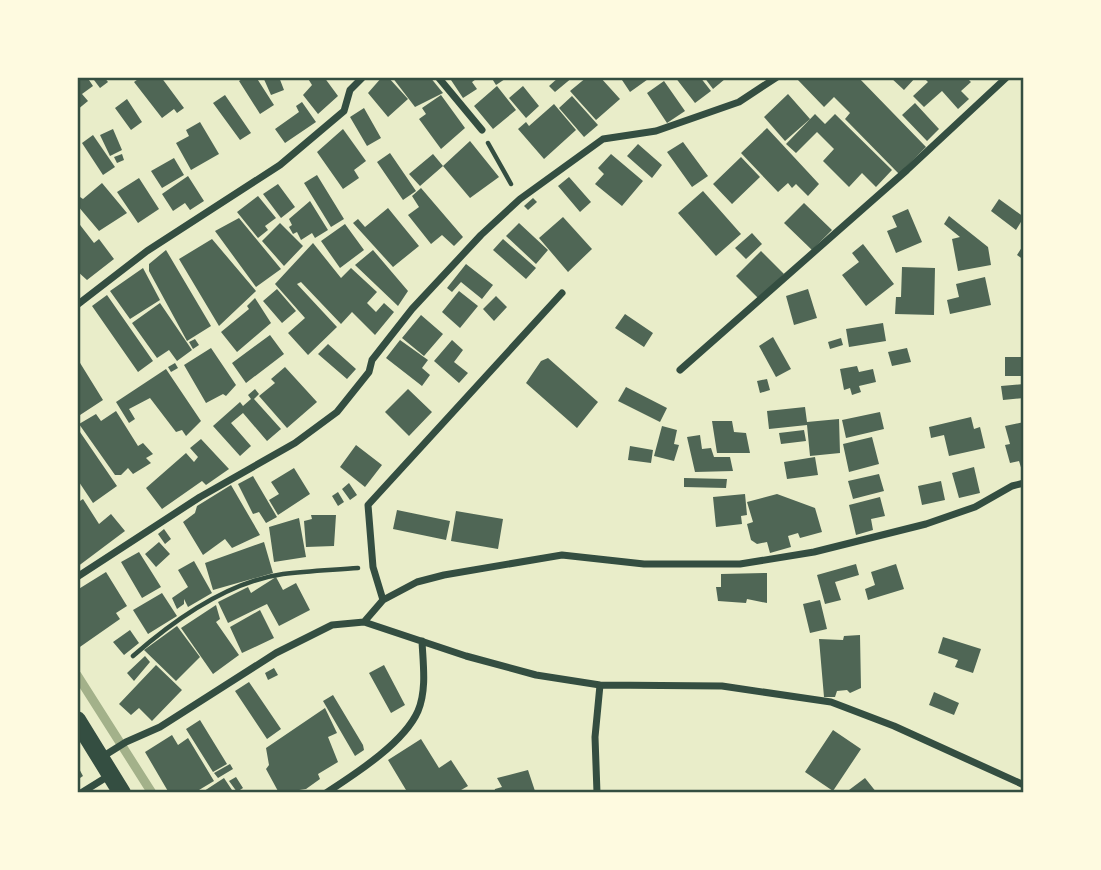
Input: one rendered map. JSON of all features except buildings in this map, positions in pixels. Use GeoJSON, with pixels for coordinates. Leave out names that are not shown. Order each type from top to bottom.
{"type":"FeatureCollection","features":[{"type":"Feature","properties":{"kind":"main road"},"geometry":{"type":"LineString","coordinates":[[77,720],[121,793]]}},
{"type":"Feature","properties":{"kind":"street"},"geometry":{"type":"LineString","coordinates":[[77,305],[147,251],[279,165],[344,111],[349,90],[363,77]]}},
{"type":"Feature","properties":{"kind":"street"},"geometry":{"type":"LineString","coordinates":[[438,77],[482,130]]}},
{"type":"Feature","properties":{"kind":"street"},"geometry":{"type":"LineString","coordinates":[[77,577],[211,491],[295,443],[337,412],[369,372],[372,360],[412,309],[481,235],[520,199],[603,139],[656,131],[739,102],[777,77]]}},
{"type":"Feature","properties":{"kind":"street"},"geometry":{"type":"LineString","coordinates":[[680,370],[897,179],[1007,77]]}},
{"type":"Feature","properties":{"kind":"street"},"geometry":{"type":"LineString","coordinates":[[383,600],[373,567],[368,505],[562,293]]}},
{"type":"Feature","properties":{"kind":"street"},"geometry":{"type":"LineString","coordinates":[[365,622],[383,600],[417,582],[444,575],[562,555],[644,564],[740,564],[814,552],[926,524],[975,508],[1012,486],[1024,483]]}},
{"type":"Feature","properties":{"kind":"street"},"geometry":{"type":"LineString","coordinates":[[101,758],[122,744],[160,727],[276,653],[332,625],[365,622],[536,675],[600,685],[722,685],[831,702],[894,726],[1024,785]]}},
{"type":"Feature","properties":{"kind":"street"},"geometry":{"type":"LineString","coordinates":[[326,793],[404,733],[418,710],[423,680],[422,641]]}},
{"type":"Feature","properties":{"kind":"street"},"geometry":{"type":"LineString","coordinates":[[597,793],[595,737],[600,685]]}},
{"type":"Feature","properties":{"kind":"street"},"geometry":{"type":"LineString","coordinates":[[81,793],[111,775]]}},
{"type":"Feature","properties":{"kind":"path"},"geometry":{"type":"LineString","coordinates":[[482,130],[520,199]]}},
{"type":"Feature","properties":{"kind":"path"},"geometry":{"type":"LineString","coordinates":[[133,656],[156,635],[234,588],[280,574],[373,567]]}},
{"type":"Feature","properties":{"kind":"waterway"},"geometry":{"type":"LineString","coordinates":[[77,675],[152,793]]}}]}
